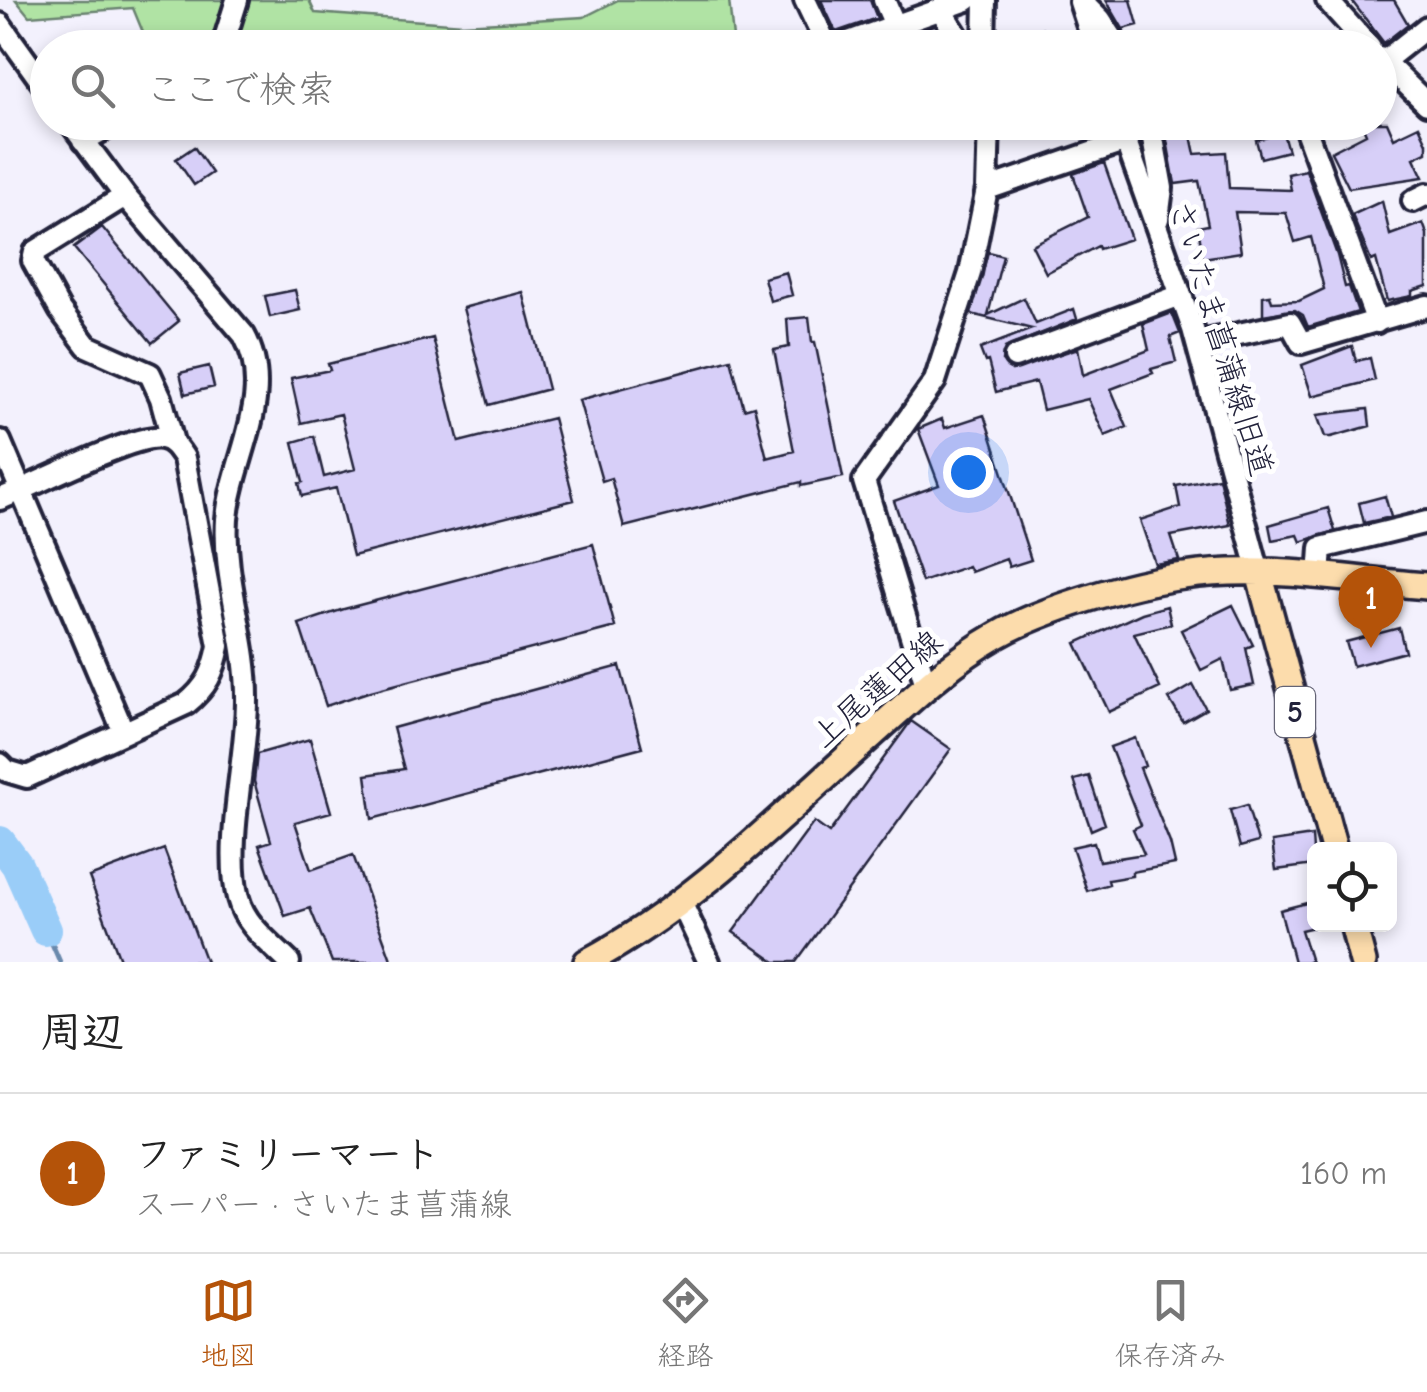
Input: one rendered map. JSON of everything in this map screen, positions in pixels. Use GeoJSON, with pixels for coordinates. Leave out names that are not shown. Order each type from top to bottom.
{"type":"FeatureCollection","features":[{"type":"Feature","properties":{"kind":"main road","name":"上尾蓮田線"},"geometry":{"type":"LineString","coordinates":[[587,962],[636,934],[724,867],[926,685],[1001,633],[1095,598],[1184,576],[1259,573],[1427,586]]}},
{"type":"Feature","properties":{"kind":"main road","name":"5"},"geometry":{"type":"LineString","coordinates":[[1259,573],[1332,842]]}},
{"type":"Feature","properties":{"kind":"main road"},"geometry":{"type":"LineString","coordinates":[[1356,932],[1363,962]]}},
{"type":"Feature","properties":{"kind":"street"},"geometry":{"type":"LineString","coordinates":[[228,30],[237,0]]}},
{"type":"Feature","properties":{"kind":"street"},"geometry":{"type":"LineString","coordinates":[[805,0],[821,30]]}},
{"type":"Feature","properties":{"kind":"street"},"geometry":{"type":"LineString","coordinates":[[884,0],[894,26]]}},
{"type":"Feature","properties":{"kind":"street"},"geometry":{"type":"LineString","coordinates":[[882,30],[966,0]]}},
{"type":"Feature","properties":{"kind":"street"},"geometry":{"type":"LineString","coordinates":[[984,30],[985,0]]}},
{"type":"Feature","properties":{"kind":"street"},"geometry":{"type":"LineString","coordinates":[[1081,0],[1090,30]]}},
{"type":"Feature","properties":{"kind":"street"},"geometry":{"type":"LineString","coordinates":[[1081,0],[1108,30]]}},
{"type":"Feature","properties":{"kind":"street"},"geometry":{"type":"LineString","coordinates":[[1328,0],[1354,30]]}},
{"type":"Feature","properties":{"kind":"street"},"geometry":{"type":"LineString","coordinates":[[940,9],[953,30]]}},
{"type":"Feature","properties":{"kind":"street"},"geometry":{"type":"LineString","coordinates":[[0,24],[30,66]]}},
{"type":"Feature","properties":{"kind":"street"},"geometry":{"type":"LineString","coordinates":[[1397,41],[1427,28]]}},
{"type":"Feature","properties":{"kind":"street"},"geometry":{"type":"LineString","coordinates":[[1397,75],[1427,104]]}},
{"type":"Feature","properties":{"kind":"street"},"geometry":{"type":"LineString","coordinates":[[926,685],[864,480],[934,381],[970,273],[987,189],[988,140]]}},
{"type":"Feature","properties":{"kind":"street"},"geometry":{"type":"LineString","coordinates":[[987,189],[1103,140]]}},
{"type":"Feature","properties":{"kind":"street","name":"さいたま菖蒲線旧道"},"geometry":{"type":"LineString","coordinates":[[1125,140],[1197,344],[1259,573]]}},
{"type":"Feature","properties":{"kind":"street"},"geometry":{"type":"LineString","coordinates":[[1153,140],[1162,188],[1157,225]]}},
{"type":"Feature","properties":{"kind":"street"},"geometry":{"type":"LineString","coordinates":[[1310,140],[1377,322]]}},
{"type":"Feature","properties":{"kind":"street"},"geometry":{"type":"LineString","coordinates":[[82,141],[244,335],[256,367],[254,406],[227,525],[248,701],[234,870],[247,920],[290,962]]}},
{"type":"Feature","properties":{"kind":"street"},"geometry":{"type":"LineString","coordinates":[[0,764],[7,771],[27,777],[186,704],[206,686],[214,669],[219,646],[184,458],[173,442],[161,398],[150,374],[87,346],[60,310],[34,261],[35,252],[125,196]]}},
{"type":"Feature","properties":{"kind":"street"},"geometry":{"type":"LineString","coordinates":[[1015,357],[1181,295]]}},
{"type":"Feature","properties":{"kind":"street"},"geometry":{"type":"LineString","coordinates":[[1197,344],[1290,322],[1301,343],[1427,306]]}},
{"type":"Feature","properties":{"kind":"street"},"geometry":{"type":"LineString","coordinates":[[10,495],[123,446],[158,437],[173,442]]}},
{"type":"Feature","properties":{"kind":"street"},"geometry":{"type":"LineString","coordinates":[[0,441],[10,495],[119,721]]}},
{"type":"Feature","properties":{"kind":"street"},"geometry":{"type":"LineString","coordinates":[[1319,578],[1321,548],[1427,522]]}},
{"type":"Feature","properties":{"kind":"street"},"geometry":{"type":"LineString","coordinates":[[680,900],[709,962]]}},
{"type":"Feature","properties":{"kind":"green space"},"geometry":{"type":"Polygon","coordinates":[[[16,0],[309,0],[315,13],[463,24],[584,17],[618,0],[729,0],[732,30],[142,30],[133,8],[29,16],[16,0]]]}},
{"type":"Feature","properties":{"kind":"building"},"geometry":{"type":"Polygon","coordinates":[[[821,0],[870,0],[877,18],[835,30],[821,0]]]}},
{"type":"Feature","properties":{"kind":"building"},"geometry":{"type":"Polygon","coordinates":[[[1106,0],[1131,0],[1138,25],[1123,29],[1106,0]]]}},
{"type":"Feature","properties":{"kind":"building"},"geometry":{"type":"Polygon","coordinates":[[[1351,0],[1394,0],[1408,24],[1397,33],[1374,30],[1351,0]]]}},
{"type":"Feature","properties":{"kind":"building"},"geometry":{"type":"Polygon","coordinates":[[[1419,126],[1427,143],[1427,152],[1414,158],[1423,177],[1349,188],[1331,152],[1354,140],[1397,140],[1419,126]]]}},
{"type":"Feature","properties":{"kind":"building"},"geometry":{"type":"Polygon","coordinates":[[[1167,140],[1192,140],[1195,154],[1226,152],[1229,188],[1291,190],[1288,174],[1306,170],[1345,287],[1349,286],[1358,312],[1308,327],[1303,315],[1295,310],[1263,315],[1263,296],[1270,295],[1272,302],[1299,301],[1324,289],[1311,237],[1295,242],[1286,213],[1235,212],[1241,252],[1203,258],[1198,227],[1208,225],[1199,181],[1175,184],[1167,140]]]}},
{"type":"Feature","properties":{"kind":"building"},"geometry":{"type":"Polygon","coordinates":[[[1256,140],[1285,140],[1288,151],[1261,158],[1256,140]]]}},
{"type":"Feature","properties":{"kind":"building"},"geometry":{"type":"Polygon","coordinates":[[[194,147],[212,173],[194,185],[176,159],[194,147]]]}},
{"type":"Feature","properties":{"kind":"building"},"geometry":{"type":"Polygon","coordinates":[[[1104,163],[1131,239],[1099,249],[1098,246],[1046,273],[1032,245],[1088,217],[1073,174],[1104,163]]]}},
{"type":"Feature","properties":{"kind":"building"},"geometry":{"type":"Polygon","coordinates":[[[1382,201],[1390,235],[1423,223],[1427,234],[1427,286],[1412,291],[1412,296],[1387,301],[1376,259],[1371,261],[1352,215],[1382,201]]]}},
{"type":"Feature","properties":{"kind":"building"},"geometry":{"type":"Polygon","coordinates":[[[102,227],[179,321],[152,343],[74,248],[102,227]]]}},
{"type":"Feature","properties":{"kind":"building"},"geometry":{"type":"Polygon","coordinates":[[[988,252],[1003,256],[988,315],[1024,298],[1036,324],[1074,309],[1077,319],[1005,348],[1002,361],[1012,370],[1078,348],[1083,375],[1149,350],[1143,324],[1172,313],[1180,333],[1170,337],[1176,362],[1151,369],[1153,373],[1111,389],[1127,427],[1105,436],[1088,399],[1043,410],[1036,382],[996,392],[988,361],[985,362],[980,349],[1032,329],[971,314],[988,252]]]}},
{"type":"Feature","properties":{"kind":"building"},"geometry":{"type":"Polygon","coordinates":[[[786,272],[792,295],[770,301],[764,278],[786,272]]]}},
{"type":"Feature","properties":{"kind":"building"},"geometry":{"type":"Polygon","coordinates":[[[295,290],[300,310],[270,317],[265,296],[295,290]]]}},
{"type":"Feature","properties":{"kind":"building"},"geometry":{"type":"Polygon","coordinates":[[[523,292],[548,389],[489,405],[463,308],[523,292]]]}},
{"type":"Feature","properties":{"kind":"building"},"geometry":{"type":"Polygon","coordinates":[[[809,317],[843,477],[801,486],[801,482],[624,527],[611,478],[602,481],[579,400],[731,359],[744,409],[754,406],[767,458],[794,451],[774,350],[789,347],[787,319],[809,317]]]}},
{"type":"Feature","properties":{"kind":"building"},"geometry":{"type":"Polygon","coordinates":[[[433,338],[459,442],[553,418],[574,500],[353,556],[336,488],[302,496],[299,483],[303,482],[293,442],[314,436],[324,477],[355,469],[341,414],[301,423],[291,378],[330,370],[328,364],[433,338]]]}},
{"type":"Feature","properties":{"kind":"building"},"geometry":{"type":"Polygon","coordinates":[[[1352,346],[1356,361],[1370,358],[1375,380],[1312,396],[1302,365],[1352,346]]]}},
{"type":"Feature","properties":{"kind":"building"},"geometry":{"type":"Polygon","coordinates":[[[209,366],[214,387],[185,394],[180,373],[209,366]]]}},
{"type":"Feature","properties":{"kind":"building"},"geometry":{"type":"Polygon","coordinates":[[[1368,409],[1370,426],[1331,437],[1325,437],[1317,415],[1368,409]]]}},
{"type":"Feature","properties":{"kind":"building"},"geometry":{"type":"Polygon","coordinates":[[[984,415],[1031,560],[1009,567],[1006,559],[971,572],[968,566],[922,582],[894,501],[939,485],[918,429],[942,419],[945,428],[984,415]]]}},
{"type":"Feature","properties":{"kind":"building"},"geometry":{"type":"Polygon","coordinates":[[[1219,478],[1230,525],[1171,536],[1179,560],[1155,564],[1140,520],[1180,507],[1176,486],[1219,478]]]}},
{"type":"Feature","properties":{"kind":"building"},"geometry":{"type":"Polygon","coordinates":[[[1385,496],[1391,517],[1364,523],[1359,503],[1385,496]]]}},
{"type":"Feature","properties":{"kind":"building"},"geometry":{"type":"Polygon","coordinates":[[[1328,508],[1335,531],[1301,542],[1298,535],[1272,540],[1269,525],[1328,508]]]}},
{"type":"Feature","properties":{"kind":"building"},"geometry":{"type":"Polygon","coordinates":[[[593,544],[615,627],[326,706],[299,624],[593,544]]]}},
{"type":"Feature","properties":{"kind":"building"},"geometry":{"type":"Polygon","coordinates":[[[1233,605],[1253,645],[1246,648],[1254,685],[1230,690],[1223,659],[1201,670],[1181,630],[1233,605]]]}},
{"type":"Feature","properties":{"kind":"building"},"geometry":{"type":"Polygon","coordinates":[[[1167,606],[1171,624],[1134,633],[1160,688],[1109,712],[1076,643],[1167,606]]]}},
{"type":"Feature","properties":{"kind":"building"},"geometry":{"type":"Polygon","coordinates":[[[1399,628],[1405,652],[1353,666],[1346,642],[1399,628]]]}},
{"type":"Feature","properties":{"kind":"building"},"geometry":{"type":"Polygon","coordinates":[[[620,666],[642,747],[372,819],[366,775],[404,769],[393,728],[620,666]]]}},
{"type":"Feature","properties":{"kind":"building"},"geometry":{"type":"Polygon","coordinates":[[[1193,685],[1206,709],[1183,722],[1169,699],[1193,685]]]}},
{"type":"Feature","properties":{"kind":"building"},"geometry":{"type":"Polygon","coordinates":[[[911,721],[951,749],[796,962],[775,962],[733,932],[814,822],[829,833],[911,721]]]}},
{"type":"Feature","properties":{"kind":"building"},"geometry":{"type":"Polygon","coordinates":[[[1135,738],[1145,766],[1140,768],[1175,864],[1132,872],[1132,876],[1108,880],[1109,884],[1087,891],[1072,847],[1094,842],[1099,861],[1144,854],[1133,829],[1141,825],[1110,747],[1135,738]]]}},
{"type":"Feature","properties":{"kind":"building"},"geometry":{"type":"Polygon","coordinates":[[[310,739],[331,812],[295,822],[311,870],[353,855],[392,962],[332,962],[310,908],[285,916],[259,845],[271,841],[254,781],[257,754],[310,739]]]}},
{"type":"Feature","properties":{"kind":"building"},"geometry":{"type":"Polygon","coordinates":[[[1089,776],[1105,824],[1091,830],[1074,780],[1089,776]]]}},
{"type":"Feature","properties":{"kind":"building"},"geometry":{"type":"Polygon","coordinates":[[[1247,805],[1258,842],[1240,847],[1230,810],[1247,805]]]}},
{"type":"Feature","properties":{"kind":"building"},"geometry":{"type":"Polygon","coordinates":[[[1312,836],[1312,842],[1307,842],[1307,866],[1276,870],[1272,842],[1312,836]]]}},
{"type":"Feature","properties":{"kind":"building"},"geometry":{"type":"Polygon","coordinates":[[[164,849],[206,962],[121,962],[89,877],[164,849]]]}},
{"type":"Feature","properties":{"kind":"building"},"geometry":{"type":"Polygon","coordinates":[[[1307,903],[1307,929],[1301,930],[1311,962],[1294,962],[1280,910],[1307,903]]]}},
{"type":"Feature","properties":{"kind":"waterway"},"geometry":{"type":"LineString","coordinates":[[0,842],[17,865],[46,930]]}},
{"type":"Feature","properties":{"kind":"waterway"},"geometry":{"type":"LineString","coordinates":[[46,930],[60,962]]}},
{"type":"Feature","properties":{"kind":"place","name":"ファミリーマート"},"geometry":{"type":"Point","coordinates":[1371,648]}}]}
